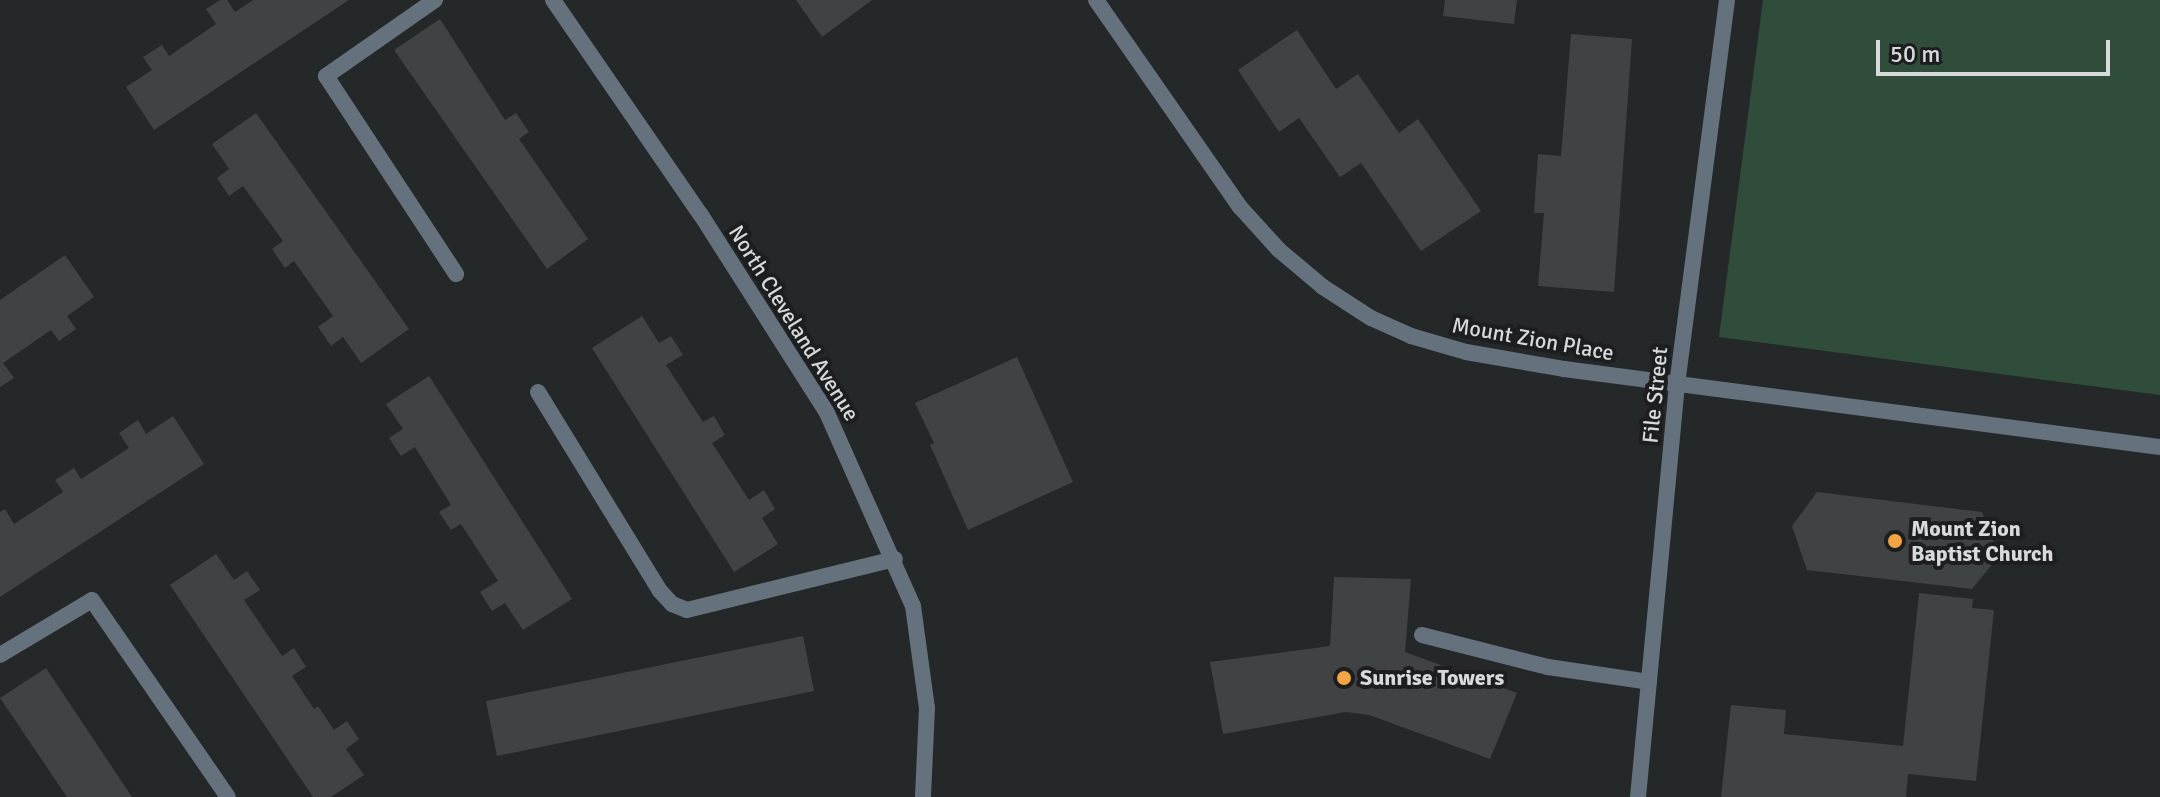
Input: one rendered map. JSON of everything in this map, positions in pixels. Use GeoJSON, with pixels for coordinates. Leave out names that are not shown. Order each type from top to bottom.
{"type":"FeatureCollection","features":[{"type":"Feature","properties":{"kind":"street"},"geometry":{"type":"LineString","coordinates":[[435,0],[326,76],[456,274]]}},
{"type":"Feature","properties":{"kind":"street","name":"North Cleveland Avenue"},"geometry":{"type":"LineString","coordinates":[[553,0],[802,370],[827,413],[895,559],[913,606],[927,708],[923,797]]}},
{"type":"Feature","properties":{"kind":"street","name":"Mount Zion Place"},"geometry":{"type":"LineString","coordinates":[[1096,0],[1240,207],[1279,250],[1323,287],[1371,318],[1411,336],[1466,352],[1677,385],[2160,447]]}},
{"type":"Feature","properties":{"kind":"street","name":"File Street"},"geometry":{"type":"LineString","coordinates":[[1638,797],[1677,385],[1727,0]]}},
{"type":"Feature","properties":{"kind":"street"},"geometry":{"type":"LineString","coordinates":[[538,392],[660,591],[672,604],[687,610],[895,559]]}},
{"type":"Feature","properties":{"kind":"street"},"geometry":{"type":"LineString","coordinates":[[0,655],[92,600],[228,797]]}},
{"type":"Feature","properties":{"kind":"street"},"geometry":{"type":"LineString","coordinates":[[1422,635],[1548,667],[1649,682]]}},
{"type":"Feature","properties":{"kind":"green space"},"geometry":{"type":"Polygon","coordinates":[[[1763,0],[2160,0],[2160,395],[1719,337],[1763,0]]]}},
{"type":"Feature","properties":{"kind":"building"},"geometry":{"type":"Polygon","coordinates":[[[220,0],[227,0],[235,12],[253,0],[349,0],[154,130],[126,87],[152,70],[143,57],[162,45],[169,56],[216,24],[206,9],[220,0]]]}},
{"type":"Feature","properties":{"kind":"building"},"geometry":{"type":"Polygon","coordinates":[[[796,0],[872,0],[822,37],[796,0]]]}},
{"type":"Feature","properties":{"kind":"building"},"geometry":{"type":"Polygon","coordinates":[[[1445,0],[1517,0],[1514,24],[1443,16],[1445,0]]]}},
{"type":"Feature","properties":{"kind":"building"},"geometry":{"type":"Polygon","coordinates":[[[440,19],[505,120],[516,113],[529,132],[519,139],[588,239],[547,269],[394,50],[440,19]]]}},
{"type":"Feature","properties":{"kind":"building"},"geometry":{"type":"Polygon","coordinates":[[[1297,30],[1336,89],[1358,74],[1399,133],[1418,119],[1481,211],[1421,251],[1361,163],[1340,177],[1299,118],[1279,132],[1238,70],[1297,30]]]}},
{"type":"Feature","properties":{"kind":"building"},"geometry":{"type":"Polygon","coordinates":[[[1571,34],[1632,39],[1614,292],[1538,286],[1544,213],[1534,213],[1538,154],[1561,156],[1571,34]]]}},
{"type":"Feature","properties":{"kind":"building"},"geometry":{"type":"Polygon","coordinates":[[[256,113],[409,329],[361,363],[343,337],[331,346],[318,327],[333,316],[294,261],[285,268],[272,249],[283,241],[243,186],[229,196],[217,178],[229,169],[212,144],[256,113]]]}},
{"type":"Feature","properties":{"kind":"building"},"geometry":{"type":"Polygon","coordinates":[[[65,255],[94,297],[67,316],[76,329],[59,341],[51,330],[3,363],[14,378],[0,387],[0,300],[65,255]]]}},
{"type":"Feature","properties":{"kind":"building"},"geometry":{"type":"Polygon","coordinates":[[[642,316],[659,343],[671,336],[683,355],[666,365],[703,422],[714,416],[725,435],[712,443],[749,500],[764,490],[775,509],[762,518],[778,544],[734,572],[592,348],[642,316]]]}},
{"type":"Feature","properties":{"kind":"building"},"geometry":{"type":"Polygon","coordinates":[[[1017,357],[1073,482],[968,530],[915,403],[1017,357]]]}},
{"type":"Feature","properties":{"kind":"building"},"geometry":{"type":"Polygon","coordinates":[[[429,376],[572,599],[523,630],[505,603],[492,611],[480,592],[498,581],[461,524],[451,530],[439,512],[451,505],[415,447],[401,456],[389,438],[403,429],[386,404],[429,376]]]}},
{"type":"Feature","properties":{"kind":"building"},"geometry":{"type":"Polygon","coordinates":[[[173,416],[204,464],[0,597],[0,512],[5,509],[14,524],[63,492],[55,480],[74,468],[81,479],[129,448],[119,433],[138,420],[146,434],[173,416]]]}},
{"type":"Feature","properties":{"kind":"building","name":"Mount Zion Baptist Church"},"geometry":{"type":"Polygon","coordinates":[[[1817,492],[1982,512],[1999,556],[1972,589],[1807,570],[1792,526],[1817,492]]]}},
{"type":"Feature","properties":{"kind":"building"},"geometry":{"type":"Polygon","coordinates":[[[216,554],[234,580],[247,571],[260,590],[244,600],[282,656],[294,648],[306,667],[292,676],[314,709],[318,706],[334,730],[347,721],[359,739],[346,749],[364,775],[331,797],[313,797],[170,585],[216,554]]]}},
{"type":"Feature","properties":{"kind":"building","name":"Sunrise Towers"},"geometry":{"type":"Polygon","coordinates":[[[1334,577],[1411,579],[1405,652],[1517,693],[1490,759],[1369,715],[1346,712],[1223,734],[1210,662],[1330,646],[1334,577]]]}},
{"type":"Feature","properties":{"kind":"building"},"geometry":{"type":"Polygon","coordinates":[[[1919,593],[1973,599],[1972,608],[1994,610],[1976,781],[1908,774],[1906,797],[1721,797],[1731,705],[1786,710],[1784,734],[1903,746],[1919,593]]]}},
{"type":"Feature","properties":{"kind":"building"},"geometry":{"type":"Polygon","coordinates":[[[803,636],[814,691],[497,756],[486,701],[803,636]]]}},
{"type":"Feature","properties":{"kind":"building"},"geometry":{"type":"Polygon","coordinates":[[[46,668],[132,797],[67,797],[0,698],[46,668]]]}},
{"type":"Feature","properties":{"kind":"place","name":"Mount Zion Baptist Church"},"geometry":{"type":"Point","coordinates":[1895,541]}},
{"type":"Feature","properties":{"kind":"place","name":"Sunrise Towers"},"geometry":{"type":"Point","coordinates":[1344,678]}}]}
